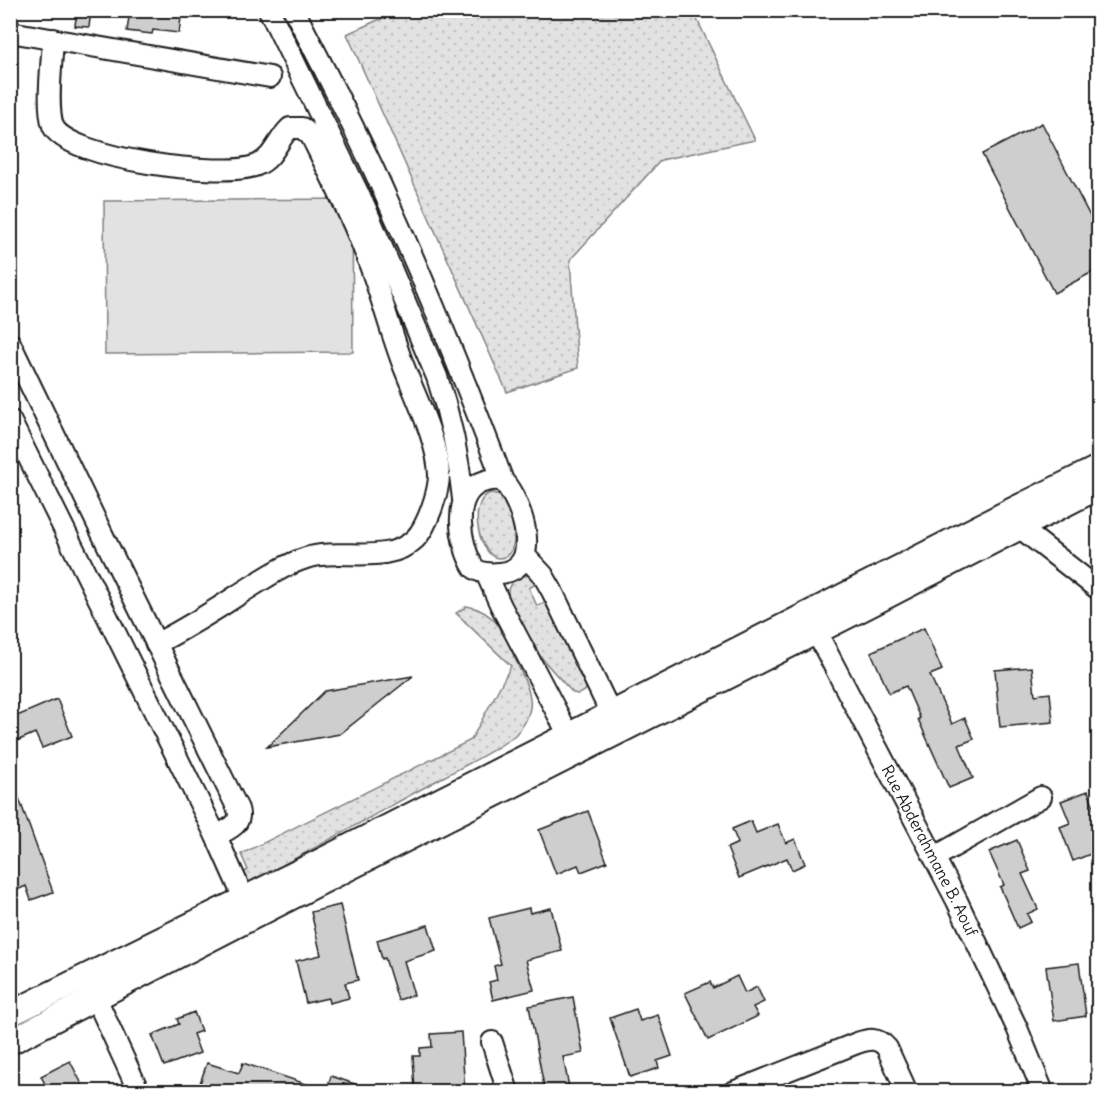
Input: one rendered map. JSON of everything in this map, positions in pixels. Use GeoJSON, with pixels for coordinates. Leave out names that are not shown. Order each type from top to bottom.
{"type":"FeatureCollection","features":[{"type":"Feature","properties":{"kind":"street"},"geometry":{"type":"LineString","coordinates":[[269,10],[365,207],[437,377],[445,400],[461,476],[465,549],[474,568],[486,573],[508,572],[516,567],[525,556],[526,538],[512,495],[503,481],[441,325],[387,199],[345,109],[294,10]]}},
{"type":"Feature","properties":{"kind":"street"},"geometry":{"type":"LineString","coordinates":[[10,32],[270,78]]}},
{"type":"Feature","properties":{"kind":"street"},"geometry":{"type":"LineString","coordinates":[[53,39],[50,114],[54,128],[70,141],[106,155],[179,167],[242,170],[259,164],[275,150],[285,132],[290,128],[302,128],[311,136],[363,246],[404,366],[427,423],[439,474],[437,490],[427,519],[420,533],[407,544],[393,551],[382,553],[333,553],[300,560],[276,572],[191,626],[156,644]]}},
{"type":"Feature","properties":{"kind":"street"},"geometry":{"type":"LineString","coordinates":[[10,343],[238,809],[240,816],[237,823],[216,836]]}},
{"type":"Feature","properties":{"kind":"street"},"geometry":{"type":"LineString","coordinates":[[10,420],[216,836],[248,907]]}},
{"type":"Feature","properties":{"kind":"street"},"geometry":{"type":"LineString","coordinates":[[10,1014],[86,976],[248,907],[573,744],[1014,519],[1098,468]]}},
{"type":"Feature","properties":{"kind":"street"},"geometry":{"type":"LineString","coordinates":[[464,499],[468,491],[479,484],[495,479],[503,481]]}},
{"type":"Feature","properties":{"kind":"street"},"geometry":{"type":"LineString","coordinates":[[1014,519],[1098,487]]}},
{"type":"Feature","properties":{"kind":"street"},"geometry":{"type":"LineString","coordinates":[[1014,519],[1098,589]]}},
{"type":"Feature","properties":{"kind":"street"},"geometry":{"type":"LineString","coordinates":[[525,556],[543,575],[552,591],[616,722]]}},
{"type":"Feature","properties":{"kind":"street"},"geometry":{"type":"LineString","coordinates":[[486,573],[573,744]]}},
{"type":"Feature","properties":{"kind":"street","name":"Rue Abderahmane B. Aouf"},"geometry":{"type":"LineString","coordinates":[[812,624],[935,857],[999,988],[1043,1092]]}},
{"type":"Feature","properties":{"kind":"street"},"geometry":{"type":"LineString","coordinates":[[935,857],[1041,797]]}},
{"type":"Feature","properties":{"kind":"street"},"geometry":{"type":"LineString","coordinates":[[10,1042],[96,999],[248,907]]}},
{"type":"Feature","properties":{"kind":"street"},"geometry":{"type":"LineString","coordinates":[[86,976],[139,1092]]}},
{"type":"Feature","properties":{"kind":"street"},"geometry":{"type":"LineString","coordinates":[[733,1092],[866,1040],[882,1043],[893,1059],[907,1092]]}},
{"type":"Feature","properties":{"kind":"street"},"geometry":{"type":"LineString","coordinates":[[492,1042],[508,1092]]}},
{"type":"Feature","properties":{"kind":"shaded area"},"geometry":{"type":"Polygon","coordinates":[[[398,11],[693,11],[755,140],[661,160],[570,260],[578,368],[507,392],[347,34],[398,11]]]}},
{"type":"Feature","properties":{"kind":"shaded area"},"geometry":{"type":"Polygon","coordinates":[[[352,199],[353,352],[105,354],[104,201],[352,199]]]}},
{"type":"Feature","properties":{"kind":"shaded area"},"geometry":{"type":"Polygon","coordinates":[[[490,493],[503,497],[513,521],[512,550],[507,556],[499,558],[492,556],[486,549],[478,529],[479,507],[490,493]]]}},
{"type":"Feature","properties":{"kind":"shaded area"},"geometry":{"type":"Polygon","coordinates":[[[532,575],[539,582],[529,588],[537,606],[548,601],[587,685],[585,691],[578,694],[573,693],[533,647],[511,602],[508,592],[510,585],[520,577],[532,575]]]}},
{"type":"Feature","properties":{"kind":"shaded area"},"geometry":{"type":"Polygon","coordinates":[[[467,606],[484,613],[497,624],[507,639],[523,676],[530,705],[527,718],[519,730],[487,754],[248,884],[243,873],[248,870],[241,854],[471,740],[511,666],[456,613],[467,606]]]}},
{"type":"Feature","properties":{"kind":"building"},"geometry":{"type":"Polygon","coordinates":[[[77,10],[91,10],[89,27],[75,26],[77,10]]]}},
{"type":"Feature","properties":{"kind":"building"},"geometry":{"type":"Polygon","coordinates":[[[130,10],[182,10],[179,33],[153,30],[152,34],[127,31],[130,10]]]}},
{"type":"Feature","properties":{"kind":"building"},"geometry":{"type":"Polygon","coordinates":[[[1042,123],[1098,232],[1098,269],[1054,293],[982,154],[1042,123]]]}},
{"type":"Feature","properties":{"kind":"building"},"geometry":{"type":"Polygon","coordinates":[[[924,628],[942,670],[930,675],[952,724],[965,718],[974,739],[959,745],[973,778],[949,788],[906,686],[889,693],[871,652],[924,628]]]}},
{"type":"Feature","properties":{"kind":"building"},"geometry":{"type":"Polygon","coordinates":[[[1032,667],[1035,695],[1050,693],[1053,722],[1000,727],[995,670],[1032,667]]]}},
{"type":"Feature","properties":{"kind":"building"},"geometry":{"type":"Polygon","coordinates":[[[413,676],[340,734],[267,747],[325,691],[413,676]]]}},
{"type":"Feature","properties":{"kind":"building"},"geometry":{"type":"Polygon","coordinates":[[[57,699],[72,736],[42,748],[35,733],[10,744],[10,719],[57,699]]]}},
{"type":"Feature","properties":{"kind":"building"},"geometry":{"type":"Polygon","coordinates":[[[10,779],[12,779],[53,892],[31,900],[26,886],[17,890],[10,873],[10,779]]]}},
{"type":"Feature","properties":{"kind":"building"},"geometry":{"type":"Polygon","coordinates":[[[1088,791],[1098,818],[1098,851],[1073,861],[1060,827],[1070,823],[1061,801],[1088,791]]]}},
{"type":"Feature","properties":{"kind":"building"},"geometry":{"type":"Polygon","coordinates":[[[588,811],[607,862],[581,872],[578,865],[556,874],[539,830],[588,811]]]}},
{"type":"Feature","properties":{"kind":"building"},"geometry":{"type":"Polygon","coordinates":[[[751,821],[756,833],[778,824],[786,843],[795,839],[805,864],[792,870],[787,858],[739,878],[727,848],[738,843],[732,829],[751,821]]]}},
{"type":"Feature","properties":{"kind":"building"},"geometry":{"type":"Polygon","coordinates":[[[1017,840],[1030,871],[1022,874],[1038,909],[1027,914],[1031,922],[1018,928],[1000,887],[1004,885],[989,852],[1017,840]]]}},
{"type":"Feature","properties":{"kind":"building"},"geometry":{"type":"Polygon","coordinates":[[[340,905],[358,980],[345,983],[349,998],[329,1003],[328,998],[306,1003],[296,961],[321,955],[311,912],[340,905]]]}},
{"type":"Feature","properties":{"kind":"building"},"geometry":{"type":"Polygon","coordinates":[[[529,908],[530,913],[551,908],[562,951],[526,960],[534,990],[493,1000],[489,982],[497,980],[494,966],[501,964],[489,918],[529,908]]]}},
{"type":"Feature","properties":{"kind":"building"},"geometry":{"type":"Polygon","coordinates":[[[428,925],[436,951],[404,961],[414,995],[398,1000],[377,940],[428,925]]]}},
{"type":"Feature","properties":{"kind":"building"},"geometry":{"type":"Polygon","coordinates":[[[1079,963],[1086,1016],[1054,1021],[1046,967],[1079,963]]]}},
{"type":"Feature","properties":{"kind":"building"},"geometry":{"type":"Polygon","coordinates":[[[737,976],[745,993],[757,987],[764,1002],[753,1007],[758,1016],[708,1040],[685,993],[710,982],[713,988],[737,976]]]}},
{"type":"Feature","properties":{"kind":"building"},"geometry":{"type":"Polygon","coordinates":[[[573,997],[583,1053],[563,1057],[570,1092],[545,1092],[529,1006],[573,997]]]}},
{"type":"Feature","properties":{"kind":"building"},"geometry":{"type":"Polygon","coordinates":[[[636,1009],[640,1021],[658,1015],[672,1056],[657,1061],[659,1068],[630,1077],[610,1018],[636,1009]]]}},
{"type":"Feature","properties":{"kind":"building"},"geometry":{"type":"Polygon","coordinates":[[[194,1012],[201,1031],[193,1034],[200,1053],[164,1066],[152,1035],[179,1024],[177,1019],[194,1012]]]}},
{"type":"Feature","properties":{"kind":"building"},"geometry":{"type":"Polygon","coordinates":[[[461,1032],[465,1092],[415,1092],[413,1056],[420,1056],[420,1048],[432,1047],[431,1034],[461,1032]]]}},
{"type":"Feature","properties":{"kind":"building"},"geometry":{"type":"Polygon","coordinates":[[[70,1061],[86,1092],[49,1092],[41,1076],[70,1061]]]}},
{"type":"Feature","properties":{"kind":"building"},"geometry":{"type":"Polygon","coordinates":[[[207,1063],[239,1073],[243,1063],[321,1089],[321,1092],[197,1092],[207,1063]]]}},
{"type":"Feature","properties":{"kind":"building"},"geometry":{"type":"Polygon","coordinates":[[[331,1076],[370,1089],[370,1092],[326,1092],[331,1076]]]}}]}
